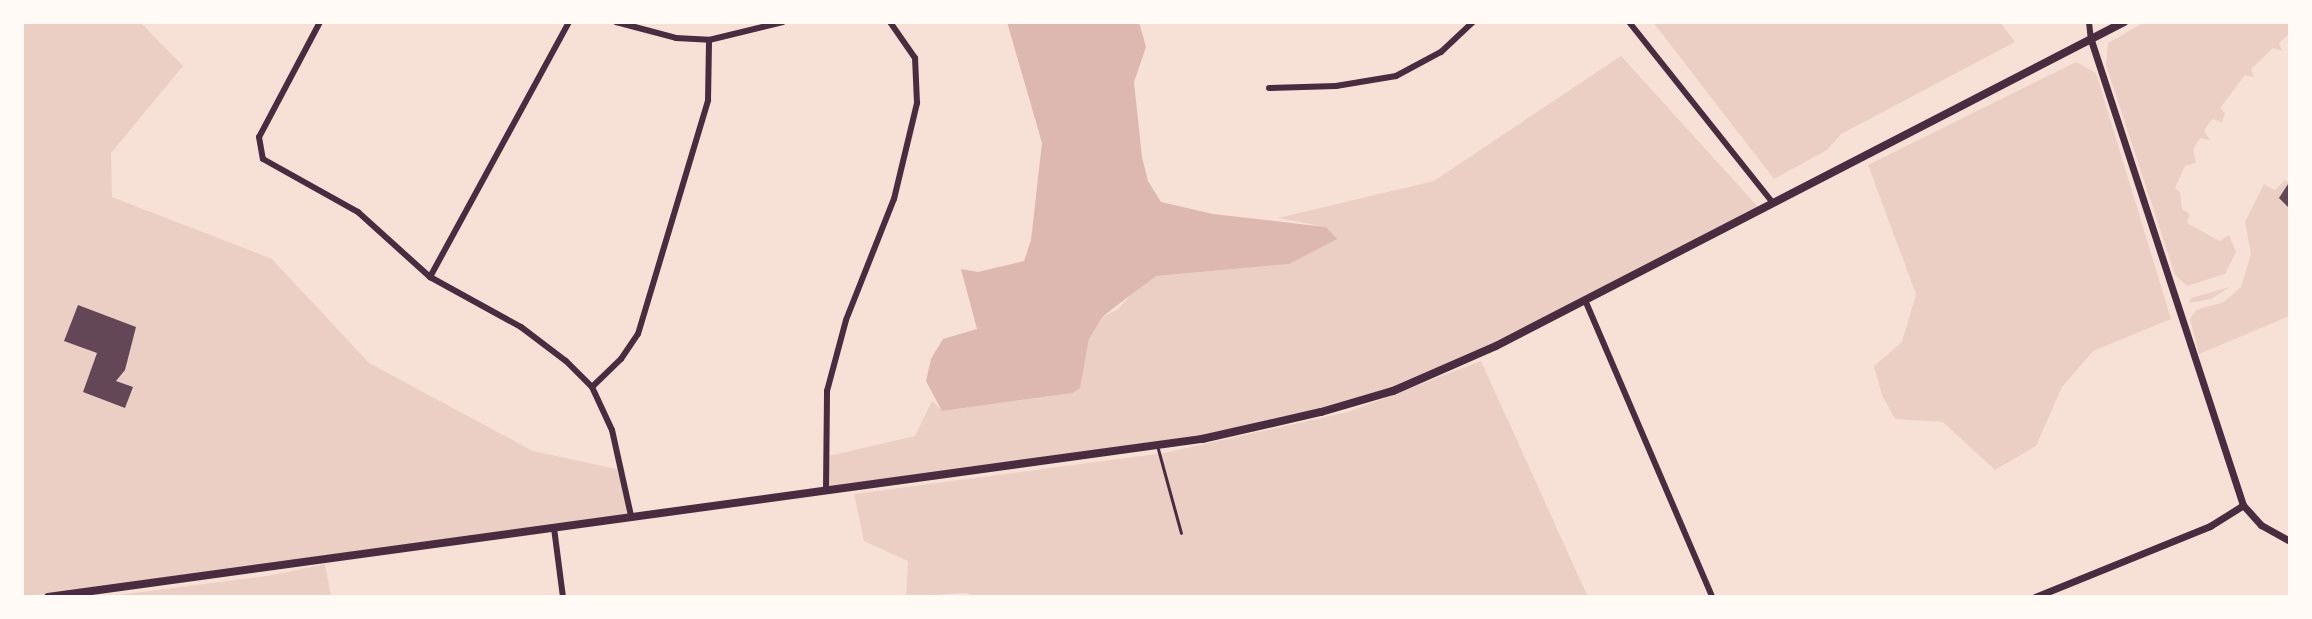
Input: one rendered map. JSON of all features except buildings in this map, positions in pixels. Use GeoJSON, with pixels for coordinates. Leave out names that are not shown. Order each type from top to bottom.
{"type":"FeatureCollection","features":[{"type":"Feature","properties":{"kind":"main road"},"geometry":{"type":"LineString","coordinates":[[48,597],[1158,445],[1249,430],[1393,391],[1585,300],[2124,22]]}},
{"type":"Feature","properties":{"kind":"street"},"geometry":{"type":"LineString","coordinates":[[320,22],[258,143],[269,164],[358,212],[430,277],[531,334],[592,387],[612,430],[631,516]]}},
{"type":"Feature","properties":{"kind":"street"},"geometry":{"type":"LineString","coordinates":[[430,277],[569,22]]}},
{"type":"Feature","properties":{"kind":"street"},"geometry":{"type":"LineString","coordinates":[[616,22],[676,38],[709,40],[783,22]]}},
{"type":"Feature","properties":{"kind":"street"},"geometry":{"type":"LineString","coordinates":[[826,490],[827,391],[846,320],[899,185],[917,103],[915,58],[901,33],[890,22]]}},
{"type":"Feature","properties":{"kind":"street"},"geometry":{"type":"LineString","coordinates":[[1269,88],[1336,86],[1396,76],[1441,52],[1473,22]]}},
{"type":"Feature","properties":{"kind":"street"},"geometry":{"type":"LineString","coordinates":[[1629,22],[1772,202]]}},
{"type":"Feature","properties":{"kind":"street"},"geometry":{"type":"LineString","coordinates":[[2089,22],[2091,40],[2243,505],[2261,525],[2290,541]]}},
{"type":"Feature","properties":{"kind":"street"},"geometry":{"type":"LineString","coordinates":[[592,387],[621,359],[638,334],[708,100],[709,40]]}},
{"type":"Feature","properties":{"kind":"street"},"geometry":{"type":"LineString","coordinates":[[1585,300],[1712,597]]}},
{"type":"Feature","properties":{"kind":"street"},"geometry":{"type":"LineString","coordinates":[[2035,597],[2210,526],[2243,505]]}},
{"type":"Feature","properties":{"kind":"street"},"geometry":{"type":"LineString","coordinates":[[554,528],[563,597]]}},
{"type":"Feature","properties":{"kind":"lane"},"geometry":{"type":"LineString","coordinates":[[1158,445],[1181,533]]}},
{"type":"Feature","properties":{"kind":"shaded area"},"geometry":{"type":"Polygon","coordinates":[[[22,22],[140,22],[183,66],[111,153],[112,197],[272,259],[369,363],[533,451],[621,470],[631,516],[22,597],[22,22]]]}},
{"type":"Feature","properties":{"kind":"shaded area"},"geometry":{"type":"Polygon","coordinates":[[[1007,22],[1139,22],[1146,47],[1134,82],[1142,157],[1148,181],[1161,202],[1213,214],[1326,227],[1337,239],[1289,264],[1156,276],[1103,316],[1089,339],[1080,388],[1073,393],[942,411],[926,381],[931,359],[943,339],[977,329],[961,269],[978,272],[1024,261],[1031,240],[1042,143],[1007,22]]]}},
{"type":"Feature","properties":{"kind":"shaded area"},"geometry":{"type":"Polygon","coordinates":[[[1653,22],[2000,22],[2015,42],[1841,134],[1827,150],[1774,179],[1653,22]]]}},
{"type":"Feature","properties":{"kind":"shaded area"},"geometry":{"type":"Polygon","coordinates":[[[2145,22],[2290,22],[2290,33],[2279,43],[2282,51],[2273,48],[2251,69],[2254,77],[2245,75],[2220,108],[2225,113],[2222,122],[2212,119],[2204,131],[2210,140],[2200,138],[2193,150],[2196,163],[2185,166],[2175,188],[2180,192],[2182,209],[2190,214],[2187,223],[2220,241],[2229,235],[2236,252],[2225,274],[2187,286],[2175,275],[2106,65],[2108,43],[2145,22]]]}},
{"type":"Feature","properties":{"kind":"shaded area"},"geometry":{"type":"Polygon","coordinates":[[[1621,56],[1759,208],[1496,346],[1393,391],[1249,430],[826,490],[824,457],[915,436],[932,401],[943,411],[1073,393],[1080,388],[1089,339],[1103,316],[1117,310],[1139,286],[1156,276],[1289,264],[1326,227],[1278,218],[1434,181],[1621,56]]]}},
{"type":"Feature","properties":{"kind":"shaded area"},"geometry":{"type":"Polygon","coordinates":[[[2076,62],[2096,73],[2171,319],[2093,351],[2062,387],[2036,446],[1995,470],[1943,422],[1895,419],[1882,395],[1874,366],[1902,342],[1916,294],[1868,165],[2076,62]]]}},
{"type":"Feature","properties":{"kind":"shaded area"},"geometry":{"type":"Polygon","coordinates":[[[2285,180],[2290,184],[2290,316],[2199,354],[2190,319],[2196,310],[2224,302],[2241,287],[2251,254],[2245,222],[2264,184],[2275,190],[2285,180]]]}},
{"type":"Feature","properties":{"kind":"shaded area"},"geometry":{"type":"Polygon","coordinates":[[[2230,287],[2211,299],[2189,303],[2191,298],[2230,287]]]}},
{"type":"Feature","properties":{"kind":"shaded area"},"geometry":{"type":"Polygon","coordinates":[[[1481,361],[1588,597],[978,597],[966,593],[900,597],[906,595],[908,561],[864,541],[854,494],[1164,453],[1348,412],[1481,361]]]}},
{"type":"Feature","properties":{"kind":"shaded area"},"geometry":{"type":"Polygon","coordinates":[[[325,564],[331,597],[103,597],[273,575],[325,564]]]}}]}
